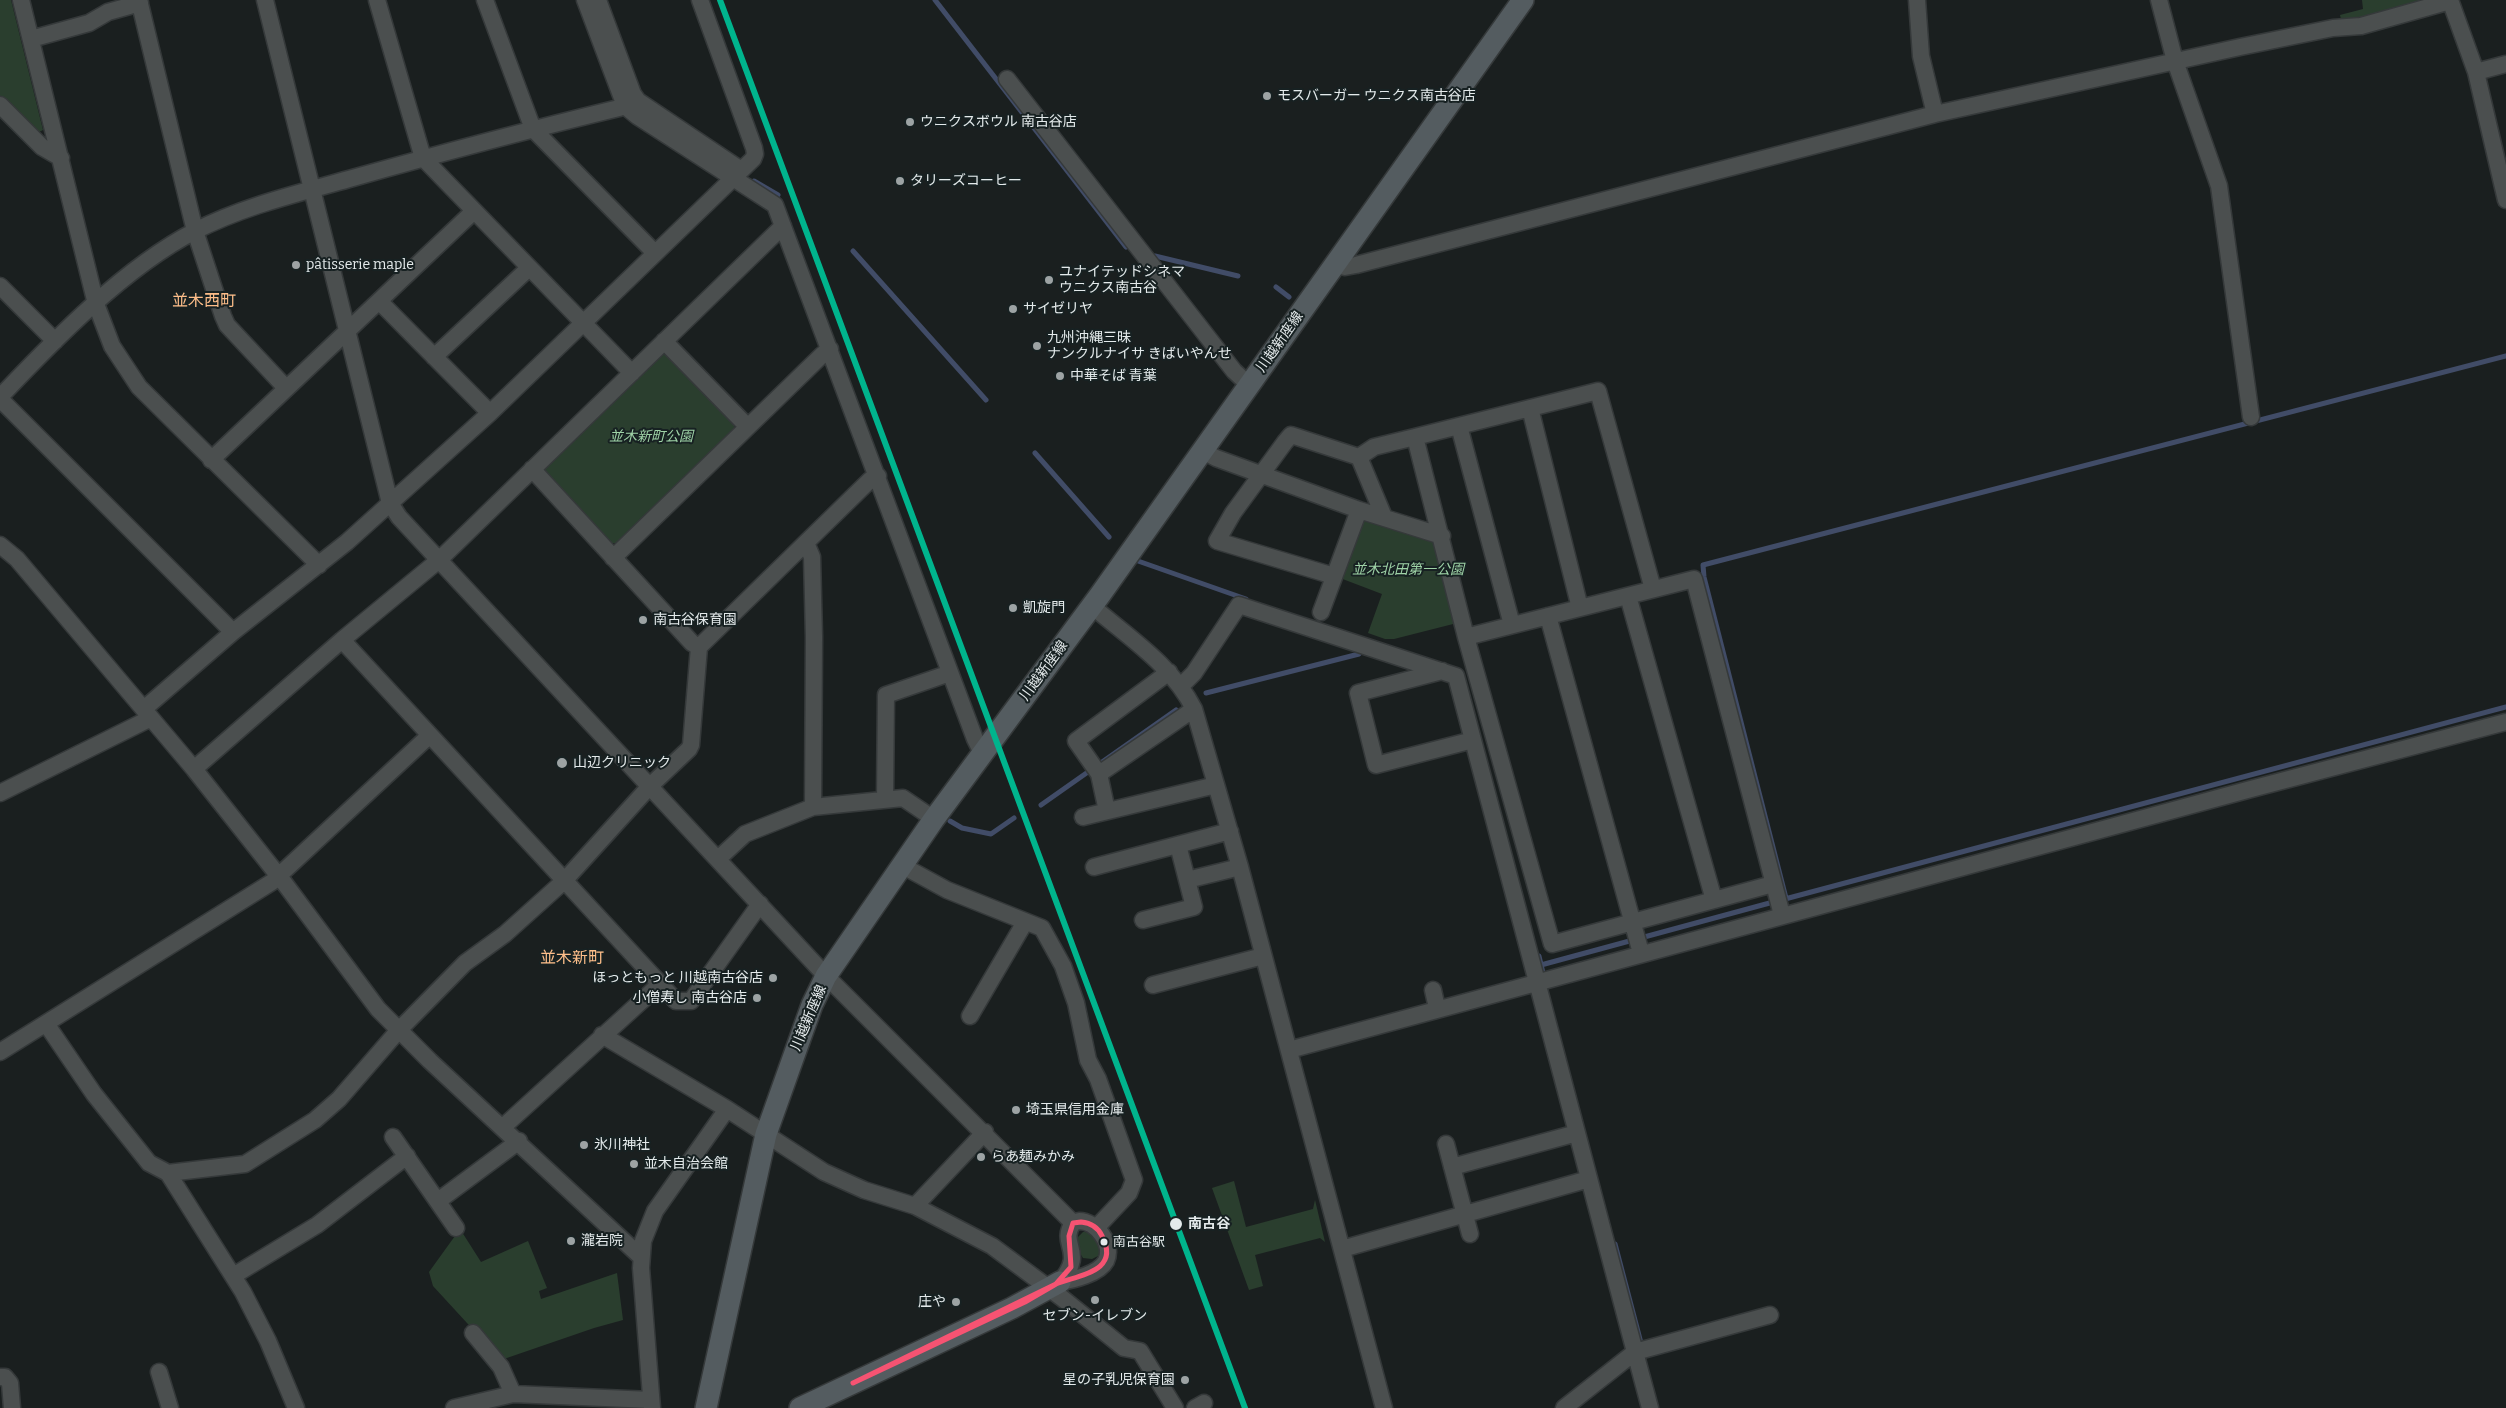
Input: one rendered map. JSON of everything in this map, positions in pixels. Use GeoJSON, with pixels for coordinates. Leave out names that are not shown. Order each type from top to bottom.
{"type":"FeatureCollection","features":[{"type":"Feature","properties":{"kind":"main road","name":"川越新座線"},"geometry":{"type":"LineString","coordinates":[[706,1408],[766,1134],[812,1005],[826,976],[934,819],[1092,606],[1523,0]]}},
{"type":"Feature","properties":{"kind":"main road"},"geometry":{"type":"LineString","coordinates":[[800,1408],[1012,1308],[1054,1285]]}},
{"type":"Feature","properties":{"kind":"street"},"geometry":{"type":"LineString","coordinates":[[22,0],[96,304],[109,340],[139,387],[319,565]]}},
{"type":"Feature","properties":{"kind":"street"},"geometry":{"type":"LineString","coordinates":[[265,0],[390,503],[399,517],[826,976],[1073,1223]]}},
{"type":"Feature","properties":{"kind":"street"},"geometry":{"type":"LineString","coordinates":[[377,0],[424,158],[632,373]]}},
{"type":"Feature","properties":{"kind":"street"},"geometry":{"type":"LineString","coordinates":[[485,0],[533,129],[654,253]]}},
{"type":"Feature","properties":{"kind":"street"},"geometry":{"type":"LineString","coordinates":[[585,0],[637,116],[736,174],[775,205],[878,476],[950,673],[983,755]]}},
{"type":"Feature","properties":{"kind":"street"},"geometry":{"type":"LineString","coordinates":[[598,0],[633,94],[631,104]]}},
{"type":"Feature","properties":{"kind":"street"},"geometry":{"type":"LineString","coordinates":[[0,793],[148,713],[233,632],[319,565],[490,413],[753,159],[755,154],[754,148],[700,0]]}},
{"type":"Feature","properties":{"kind":"street"},"geometry":{"type":"LineString","coordinates":[[1918,0],[1921,56],[1934,114]]}},
{"type":"Feature","properties":{"kind":"street"},"geometry":{"type":"LineString","coordinates":[[2159,0],[2175,61],[2219,186],[2251,417]]}},
{"type":"Feature","properties":{"kind":"street"},"geometry":{"type":"LineString","coordinates":[[1334,265],[1345,267],[1356,265],[1934,114],[2333,28],[2362,26],[2450,0],[2476,72],[2506,200]]}},
{"type":"Feature","properties":{"kind":"street"},"geometry":{"type":"LineString","coordinates":[[31,39],[89,23],[108,12],[139,2],[195,231],[227,325],[286,388]]}},
{"type":"Feature","properties":{"kind":"street"},"geometry":{"type":"LineString","coordinates":[[2476,72],[2506,64]]}},
{"type":"Feature","properties":{"kind":"street"},"geometry":{"type":"LineString","coordinates":[[1008,79],[1234,371],[1249,385]]}},
{"type":"Feature","properties":{"kind":"street"},"geometry":{"type":"LineString","coordinates":[[233,632],[0,398],[55,341],[146,261],[195,231],[253,205],[631,104]]}},
{"type":"Feature","properties":{"kind":"street"},"geometry":{"type":"LineString","coordinates":[[0,105],[42,147],[61,158]]}},
{"type":"Feature","properties":{"kind":"street"},"geometry":{"type":"LineString","coordinates":[[211,460],[474,211]]}},
{"type":"Feature","properties":{"kind":"street"},"geometry":{"type":"LineString","coordinates":[[194,770],[342,640],[439,560],[783,226]]}},
{"type":"Feature","properties":{"kind":"street"},"geometry":{"type":"LineString","coordinates":[[434,357],[530,268]]}},
{"type":"Feature","properties":{"kind":"street"},"geometry":{"type":"LineString","coordinates":[[0,286],[55,341]]}},
{"type":"Feature","properties":{"kind":"street"},"geometry":{"type":"LineString","coordinates":[[379,301],[490,413]]}},
{"type":"Feature","properties":{"kind":"street"},"geometry":{"type":"LineString","coordinates":[[664,341],[746,426]]}},
{"type":"Feature","properties":{"kind":"street"},"geometry":{"type":"LineString","coordinates":[[614,558],[746,426],[822,354],[830,349]]}},
{"type":"Feature","properties":{"kind":"street"},"geometry":{"type":"LineString","coordinates":[[1359,457],[1374,447],[1598,390],[1653,589]]}},
{"type":"Feature","properties":{"kind":"street"},"geometry":{"type":"LineString","coordinates":[[1530,408],[1580,608]]}},
{"type":"Feature","properties":{"kind":"street"},"geometry":{"type":"LineString","coordinates":[[1459,426],[1512,625]]}},
{"type":"Feature","properties":{"kind":"street"},"geometry":{"type":"LineString","coordinates":[[1334,576],[1217,541],[1233,513],[1291,435],[1359,457],[1384,517]]}},
{"type":"Feature","properties":{"kind":"street"},"geometry":{"type":"LineString","coordinates":[[1415,437],[1442,536],[1466,637],[1552,944],[1773,884]]}},
{"type":"Feature","properties":{"kind":"street"},"geometry":{"type":"LineString","coordinates":[[1203,451],[1216,458],[1359,510],[1442,536]]}},
{"type":"Feature","properties":{"kind":"street"},"geometry":{"type":"LineString","coordinates":[[532,469],[692,643],[699,648]]}},
{"type":"Feature","properties":{"kind":"street"},"geometry":{"type":"LineString","coordinates":[[168,1173],[245,1164],[269,1151],[316,1120],[339,1099],[398,1031],[465,963],[505,934],[564,881],[650,786],[692,745],[699,648],[870,480],[878,476]]}},
{"type":"Feature","properties":{"kind":"street"},"geometry":{"type":"LineString","coordinates":[[1321,612],[1359,510]]}},
{"type":"Feature","properties":{"kind":"street"},"geometry":{"type":"LineString","coordinates":[[806,543],[812,557],[814,637],[813,807]]}},
{"type":"Feature","properties":{"kind":"street"},"geometry":{"type":"LineString","coordinates":[[0,545],[17,559],[148,713],[279,877],[378,1009],[398,1031],[519,1141],[641,1257]]}},
{"type":"Feature","properties":{"kind":"street"},"geometry":{"type":"LineString","coordinates":[[1466,637],[1694,579],[1782,915]]}},
{"type":"Feature","properties":{"kind":"street"},"geometry":{"type":"LineString","coordinates":[[1628,596],[1714,900]]}},
{"type":"Feature","properties":{"kind":"street"},"geometry":{"type":"LineString","coordinates":[[1180,686],[1194,673],[1239,605],[1456,676],[1650,1408]]}},
{"type":"Feature","properties":{"kind":"street"},"geometry":{"type":"LineString","coordinates":[[1092,606],[1168,672],[1180,686],[1194,709],[1240,866],[1384,1408]]}},
{"type":"Feature","properties":{"kind":"street"},"geometry":{"type":"LineString","coordinates":[[1548,616],[1641,953]]}},
{"type":"Feature","properties":{"kind":"street"},"geometry":{"type":"LineString","coordinates":[[342,640],[659,985],[676,1000],[691,1001],[760,904]]}},
{"type":"Feature","properties":{"kind":"street"},"geometry":{"type":"LineString","coordinates":[[1442,671],[1358,693],[1376,765],[1473,740]]}},
{"type":"Feature","properties":{"kind":"street"},"geometry":{"type":"LineString","coordinates":[[1107,811],[1099,774],[1076,741],[1168,672]]}},
{"type":"Feature","properties":{"kind":"street"},"geometry":{"type":"LineString","coordinates":[[885,799],[886,695],[950,673]]}},
{"type":"Feature","properties":{"kind":"street"},"geometry":{"type":"LineString","coordinates":[[1099,774],[1194,709]]}},
{"type":"Feature","properties":{"kind":"street"},"geometry":{"type":"LineString","coordinates":[[1289,1050],[1641,953],[2506,722]]}},
{"type":"Feature","properties":{"kind":"street"},"geometry":{"type":"LineString","coordinates":[[0,1052],[47,1025],[279,877],[430,735]]}},
{"type":"Feature","properties":{"kind":"street"},"geometry":{"type":"LineString","coordinates":[[1082,817],[1216,784]]}},
{"type":"Feature","properties":{"kind":"street"},"geometry":{"type":"LineString","coordinates":[[718,860],[745,834],[813,807],[903,798],[934,819]]}},
{"type":"Feature","properties":{"kind":"street"},"geometry":{"type":"LineString","coordinates":[[1094,867],[1230,831]]}},
{"type":"Feature","properties":{"kind":"street"},"geometry":{"type":"LineString","coordinates":[[1143,920],[1194,907],[1178,845]]}},
{"type":"Feature","properties":{"kind":"street"},"geometry":{"type":"LineString","coordinates":[[903,866],[947,890],[1042,928],[1063,966],[1076,1002],[1088,1060],[1098,1079],[1134,1180],[1129,1193],[1097,1227]]}},
{"type":"Feature","properties":{"kind":"street"},"geometry":{"type":"LineString","coordinates":[[1187,880],[1240,866]]}},
{"type":"Feature","properties":{"kind":"street"},"geometry":{"type":"LineString","coordinates":[[970,1016],[1025,922]]}},
{"type":"Feature","properties":{"kind":"street"},"geometry":{"type":"LineString","coordinates":[[1153,985],[1263,956]]}},
{"type":"Feature","properties":{"kind":"street"},"geometry":{"type":"LineString","coordinates":[[503,1127],[659,985]]}},
{"type":"Feature","properties":{"kind":"street"},"geometry":{"type":"LineString","coordinates":[[1433,990],[1437,1008]]}},
{"type":"Feature","properties":{"kind":"street"},"geometry":{"type":"LineString","coordinates":[[47,1025],[94,1094],[149,1163],[168,1173],[233,1276],[268,1341],[296,1408]]}},
{"type":"Feature","properties":{"kind":"street"},"geometry":{"type":"LineString","coordinates":[[602,1035],[727,1109],[824,1172],[864,1190],[915,1206],[992,1246],[1054,1285],[1124,1348],[1140,1352],[1175,1408]]}},
{"type":"Feature","properties":{"kind":"street"},"geometry":{"type":"LineString","coordinates":[[454,1408],[513,1394],[651,1404],[641,1257],[642,1240],[655,1212],[727,1109]]}},
{"type":"Feature","properties":{"kind":"street"},"geometry":{"type":"LineString","coordinates":[[915,1206],[984,1132]]}},
{"type":"Feature","properties":{"kind":"street"},"geometry":{"type":"LineString","coordinates":[[1452,1166],[1577,1133]]}},
{"type":"Feature","properties":{"kind":"street"},"geometry":{"type":"LineString","coordinates":[[394,1137],[456,1228]]}},
{"type":"Feature","properties":{"kind":"street"},"geometry":{"type":"LineString","coordinates":[[438,1201],[519,1141]]}},
{"type":"Feature","properties":{"kind":"street"},"geometry":{"type":"LineString","coordinates":[[1446,1144],[1470,1234]]}},
{"type":"Feature","properties":{"kind":"street"},"geometry":{"type":"LineString","coordinates":[[233,1276],[317,1226],[407,1156]]}},
{"type":"Feature","properties":{"kind":"street"},"geometry":{"type":"LineString","coordinates":[[1342,1249],[1589,1180]]}},
{"type":"Feature","properties":{"kind":"street"},"geometry":{"type":"LineString","coordinates":[[1054,1285],[1072,1280],[1100,1267],[1106,1261],[1107,1248],[1097,1227],[1085,1221],[1073,1223]]}},
{"type":"Feature","properties":{"kind":"street"},"geometry":{"type":"LineString","coordinates":[[1054,1285],[1071,1268],[1074,1259],[1068,1235],[1073,1223]]}},
{"type":"Feature","properties":{"kind":"street"},"geometry":{"type":"LineString","coordinates":[[1074,1259],[1091,1265],[1106,1261]]}},
{"type":"Feature","properties":{"kind":"street"},"geometry":{"type":"LineString","coordinates":[[1564,1408],[1634,1352],[1770,1315]]}},
{"type":"Feature","properties":{"kind":"street"},"geometry":{"type":"LineString","coordinates":[[473,1333],[501,1367],[513,1394]]}},
{"type":"Feature","properties":{"kind":"street"},"geometry":{"type":"LineString","coordinates":[[159,1372],[170,1408]]}},
{"type":"Feature","properties":{"kind":"street"},"geometry":{"type":"LineString","coordinates":[[0,1377],[5,1377],[10,1383],[12,1408]]}},
{"type":"Feature","properties":{"kind":"green space"},"geometry":{"type":"Polygon","coordinates":[[[0,0],[11,0],[43,130],[35,134],[0,98],[0,0]]]}},
{"type":"Feature","properties":{"kind":"green space"},"geometry":{"type":"Polygon","coordinates":[[[2362,0],[2426,0],[2342,23],[2340,15],[2363,9],[2362,0]]]}},
{"type":"Feature","properties":{"kind":"green space","name":"並木新町公園"},"geometry":{"type":"Polygon","coordinates":[[[667,354],[734,423],[734,430],[617,543],[610,543],[545,474],[545,467],[660,355],[667,354]]]}},
{"type":"Feature","properties":{"kind":"green space","name":"並木北田第一公園"},"geometry":{"type":"Polygon","coordinates":[[[1366,520],[1433,541],[1438,547],[1457,623],[1394,639],[1385,639],[1368,633],[1382,594],[1340,578],[1359,522],[1366,520]]]}},
{"type":"Feature","properties":{"kind":"green space"},"geometry":{"type":"Polygon","coordinates":[[[1234,1181],[1246,1227],[1313,1209],[1315,1200],[1325,1242],[1320,1238],[1255,1255],[1263,1286],[1249,1290],[1212,1188],[1234,1181]]]}},
{"type":"Feature","properties":{"kind":"green space"},"geometry":{"type":"Polygon","coordinates":[[[460,1229],[481,1262],[528,1241],[547,1288],[539,1291],[541,1299],[617,1273],[623,1320],[501,1360],[433,1286],[429,1272],[460,1229]]]}},
{"type":"Feature","properties":{"kind":"green space"},"geometry":{"type":"Polygon","coordinates":[[[1083,1232],[1092,1235],[1100,1250],[1098,1256],[1092,1259],[1083,1258],[1077,1248],[1076,1239],[1083,1232]]]}},
{"type":"Feature","properties":{"kind":"waterway"},"geometry":{"type":"LineString","coordinates":[[935,0],[1126,247]]}},
{"type":"Feature","properties":{"kind":"waterway"},"geometry":{"type":"LineString","coordinates":[[754,181],[778,195]]}},
{"type":"Feature","properties":{"kind":"waterway"},"geometry":{"type":"LineString","coordinates":[[853,251],[986,400]]}},
{"type":"Feature","properties":{"kind":"waterway"},"geometry":{"type":"LineString","coordinates":[[1155,256],[1238,276]]}},
{"type":"Feature","properties":{"kind":"waterway"},"geometry":{"type":"LineString","coordinates":[[1276,287],[1289,297]]}},
{"type":"Feature","properties":{"kind":"waterway"},"geometry":{"type":"LineString","coordinates":[[1786,898],[1704,577],[1703,565],[2506,356]]}},
{"type":"Feature","properties":{"kind":"waterway"},"geometry":{"type":"LineString","coordinates":[[1035,453],[1109,537]]}},
{"type":"Feature","properties":{"kind":"waterway"},"geometry":{"type":"LineString","coordinates":[[1138,561],[1246,599]]}},
{"type":"Feature","properties":{"kind":"waterway"},"geometry":{"type":"LineString","coordinates":[[1206,693],[1359,654]]}},
{"type":"Feature","properties":{"kind":"waterway"},"geometry":{"type":"LineString","coordinates":[[1785,899],[2506,707]]}},
{"type":"Feature","properties":{"kind":"waterway"},"geometry":{"type":"LineString","coordinates":[[1041,805],[1176,710]]}},
{"type":"Feature","properties":{"kind":"waterway"},"geometry":{"type":"LineString","coordinates":[[950,821],[962,828],[991,834],[1014,818]]}},
{"type":"Feature","properties":{"kind":"waterway"},"geometry":{"type":"LineString","coordinates":[[1541,965],[1777,901]]}},
{"type":"Feature","properties":{"kind":"waterway"},"geometry":{"type":"LineString","coordinates":[[1539,956],[1544,977]]}},
{"type":"Feature","properties":{"kind":"waterway"},"geometry":{"type":"LineString","coordinates":[[1615,1244],[1642,1347]]}},
{"type":"Feature","properties":{"kind":"transit line"},"geometry":{"type":"LineString","coordinates":[[720,0],[1245,1408]]}},
{"type":"Feature","properties":{"kind":"transit line"},"geometry":{"type":"LineString","coordinates":[[1081,1222],[1088,1223],[1098,1230],[1106,1248],[1106,1257],[1102,1265],[1094,1270],[1056,1284],[1071,1267],[1069,1236],[1073,1223],[1081,1222]]}},
{"type":"Feature","properties":{"kind":"transit line"},"geometry":{"type":"LineString","coordinates":[[853,1383],[1056,1284]]}},
{"type":"Feature","properties":{"kind":"transit line"},"geometry":{"type":"LineString","coordinates":[[853,1383],[1025,1302],[1056,1284]]}},
{"type":"Feature","properties":{"kind":"place","name":"モスバーガー ウニクス南古谷店"},"geometry":{"type":"Point","coordinates":[1267,96]}},
{"type":"Feature","properties":{"kind":"place","name":"ウニクスボウル 南古谷店"},"geometry":{"type":"Point","coordinates":[910,122]}},
{"type":"Feature","properties":{"kind":"place","name":"タリーズコーヒー"},"geometry":{"type":"Point","coordinates":[900,181]}},
{"type":"Feature","properties":{"kind":"place","name":"pâtisserie maple"},"geometry":{"type":"Point","coordinates":[296,265]}},
{"type":"Feature","properties":{"kind":"place","name":"ユナイテッドシネマ ウニクス南古谷"},"geometry":{"type":"Point","coordinates":[1049,280]}},
{"type":"Feature","properties":{"kind":"place","name":"サイゼリヤ"},"geometry":{"type":"Point","coordinates":[1013,309]}},
{"type":"Feature","properties":{"kind":"place","name":"九州沖縄三昧 ナンクルナイサ きばいやんせ"},"geometry":{"type":"Point","coordinates":[1037,346]}},
{"type":"Feature","properties":{"kind":"place","name":"中華そば 青葉"},"geometry":{"type":"Point","coordinates":[1060,376]}},
{"type":"Feature","properties":{"kind":"place","name":"凱旋門"},"geometry":{"type":"Point","coordinates":[1013,608]}},
{"type":"Feature","properties":{"kind":"place","name":"南古谷保育園"},"geometry":{"type":"Point","coordinates":[643,620]}},
{"type":"Feature","properties":{"kind":"place","name":"山辺クリニック"},"geometry":{"type":"Point","coordinates":[562,763]}},
{"type":"Feature","properties":{"kind":"place","name":"ほっともっと 川越南古谷店"},"geometry":{"type":"Point","coordinates":[773,978]}},
{"type":"Feature","properties":{"kind":"place","name":"小僧寿し 南古谷店"},"geometry":{"type":"Point","coordinates":[757,998]}},
{"type":"Feature","properties":{"kind":"place","name":"埼玉県信用金庫"},"geometry":{"type":"Point","coordinates":[1016,1110]}},
{"type":"Feature","properties":{"kind":"place","name":"氷川神社"},"geometry":{"type":"Point","coordinates":[584,1145]}},
{"type":"Feature","properties":{"kind":"place","name":"らあ麺みかみ"},"geometry":{"type":"Point","coordinates":[981,1157]}},
{"type":"Feature","properties":{"kind":"place","name":"並木自治会館"},"geometry":{"type":"Point","coordinates":[634,1164]}},
{"type":"Feature","properties":{"kind":"place","name":"南古谷"},"geometry":{"type":"Point","coordinates":[1176,1224]}},
{"type":"Feature","properties":{"kind":"place","name":"瀧岩院"},"geometry":{"type":"Point","coordinates":[571,1241]}},
{"type":"Feature","properties":{"kind":"place","name":"南古谷駅"},"geometry":{"type":"Point","coordinates":[1104,1242]}},
{"type":"Feature","properties":{"kind":"place","name":"セブン-イレブン"},"geometry":{"type":"Point","coordinates":[1095,1300]}},
{"type":"Feature","properties":{"kind":"place","name":"庄や"},"geometry":{"type":"Point","coordinates":[956,1302]}},
{"type":"Feature","properties":{"kind":"place","name":"星の子乳児保育園"},"geometry":{"type":"Point","coordinates":[1185,1380]}},
{"type":"Feature","properties":{"kind":"district","name":"並木西町"},"geometry":{"type":"Point","coordinates":[204,302]}},
{"type":"Feature","properties":{"kind":"district","name":"並木新町"},"geometry":{"type":"Point","coordinates":[572,959]}}]}
